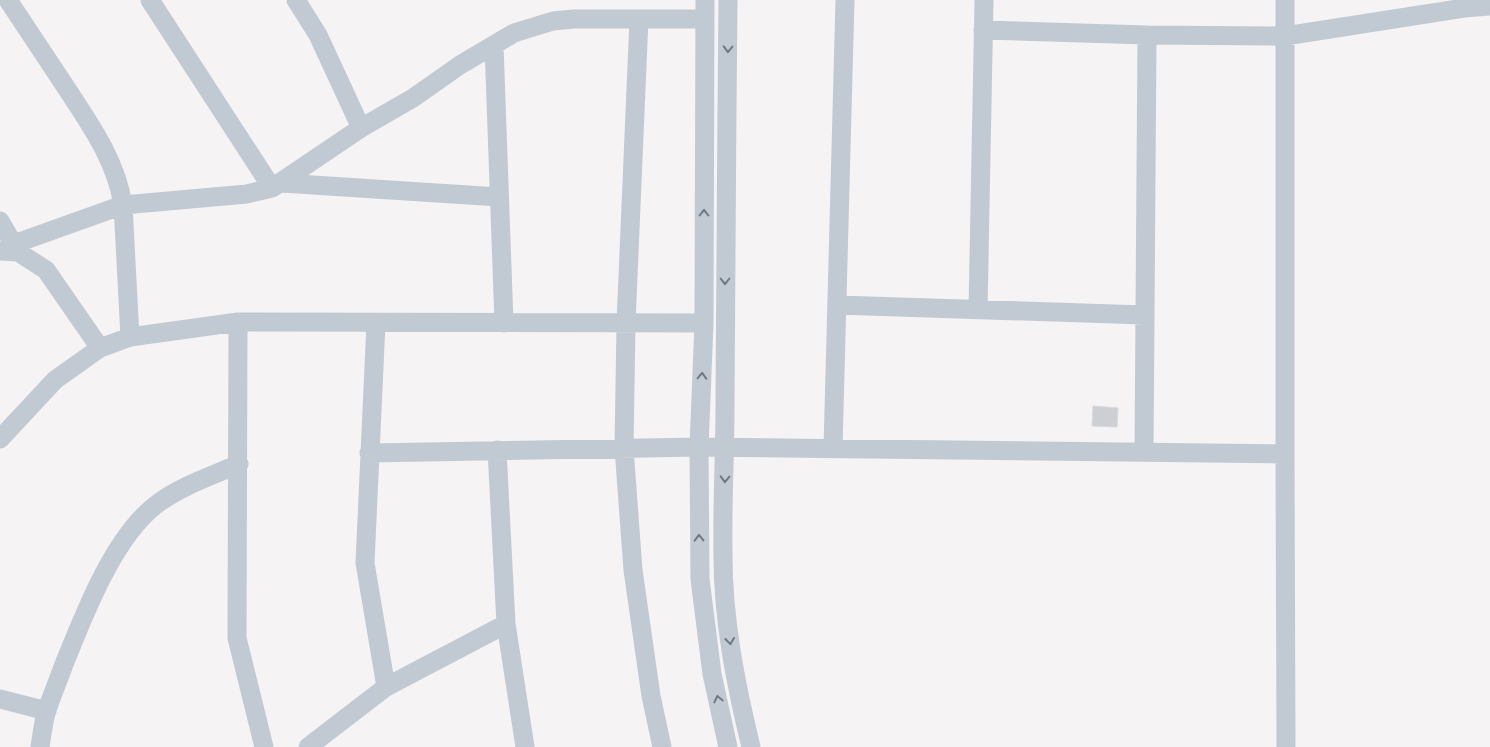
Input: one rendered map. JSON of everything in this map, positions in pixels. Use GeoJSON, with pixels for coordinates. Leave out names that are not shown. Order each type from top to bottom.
{"type":"FeatureCollection","features":[{"type":"Feature","properties":{"kind":"street"},"geometry":{"type":"LineString","coordinates":[[8,0],[104,146],[118,179],[123,206],[130,337]]}},
{"type":"Feature","properties":{"kind":"street"},"geometry":{"type":"LineString","coordinates":[[150,0],[277,186]]}},
{"type":"Feature","properties":{"kind":"street"},"geometry":{"type":"LineString","coordinates":[[296,0],[318,35],[361,128]]}},
{"type":"Feature","properties":{"kind":"street"},"geometry":{"type":"LineString","coordinates":[[705,0],[704,323],[699,447],[700,579],[712,674],[728,747]]}},
{"type":"Feature","properties":{"kind":"street"},"geometry":{"type":"LineString","coordinates":[[728,0],[723,558],[727,615],[736,686],[751,747]]}},
{"type":"Feature","properties":{"kind":"street"},"geometry":{"type":"LineString","coordinates":[[833,448],[845,0]]}},
{"type":"Feature","properties":{"kind":"street"},"geometry":{"type":"LineString","coordinates":[[978,310],[984,0]]}},
{"type":"Feature","properties":{"kind":"street"},"geometry":{"type":"LineString","coordinates":[[1285,0],[1284,454],[1286,747]]}},
{"type":"Feature","properties":{"kind":"street"},"geometry":{"type":"LineString","coordinates":[[983,30],[1147,35],[1285,36],[1464,8],[1490,6]]}},
{"type":"Feature","properties":{"kind":"street"},"geometry":{"type":"LineString","coordinates":[[277,186],[361,128],[413,98],[460,65],[514,33],[553,21],[574,19],[704,19]]}},
{"type":"Feature","properties":{"kind":"street"},"geometry":{"type":"LineString","coordinates":[[639,19],[626,323],[624,448],[632,570],[651,696],[662,747]]}},
{"type":"Feature","properties":{"kind":"street"},"geometry":{"type":"LineString","coordinates":[[1144,452],[1147,35]]}},
{"type":"Feature","properties":{"kind":"street"},"geometry":{"type":"LineString","coordinates":[[494,45],[504,323]]}},
{"type":"Feature","properties":{"kind":"street"},"geometry":{"type":"LineString","coordinates":[[11,249],[123,206],[247,194],[277,186],[499,197]]}},
{"type":"Feature","properties":{"kind":"street"},"geometry":{"type":"LineString","coordinates":[[0,221],[11,249],[46,270],[100,348]]}},
{"type":"Feature","properties":{"kind":"street"},"geometry":{"type":"LineString","coordinates":[[837,305],[1145,315]]}},
{"type":"Feature","properties":{"kind":"street"},"geometry":{"type":"LineString","coordinates":[[0,439],[55,380],[100,348],[130,337],[238,322],[704,323]]}},
{"type":"Feature","properties":{"kind":"street"},"geometry":{"type":"LineString","coordinates":[[238,322],[237,638],[264,747]]}},
{"type":"Feature","properties":{"kind":"street"},"geometry":{"type":"LineString","coordinates":[[376,323],[365,563],[386,687]]}},
{"type":"Feature","properties":{"kind":"street"},"geometry":{"type":"LineString","coordinates":[[369,453],[725,447],[1284,454]]}},
{"type":"Feature","properties":{"kind":"street"},"geometry":{"type":"LineString","coordinates":[[497,450],[506,624],[525,747]]}},
{"type":"Feature","properties":{"kind":"street"},"geometry":{"type":"LineString","coordinates":[[40,747],[47,711],[74,640],[102,579],[125,538],[140,519],[175,492],[238,464]]}},
{"type":"Feature","properties":{"kind":"street"},"geometry":{"type":"LineString","coordinates":[[308,747],[386,687],[506,624]]}},
{"type":"Feature","properties":{"kind":"street"},"geometry":{"type":"LineString","coordinates":[[0,699],[47,711]]}},
{"type":"Feature","properties":{"kind":"building"},"geometry":{"type":"Polygon","coordinates":[[[1093,406],[1118,408],[1117,427],[1092,426],[1093,406]]]}}]}
